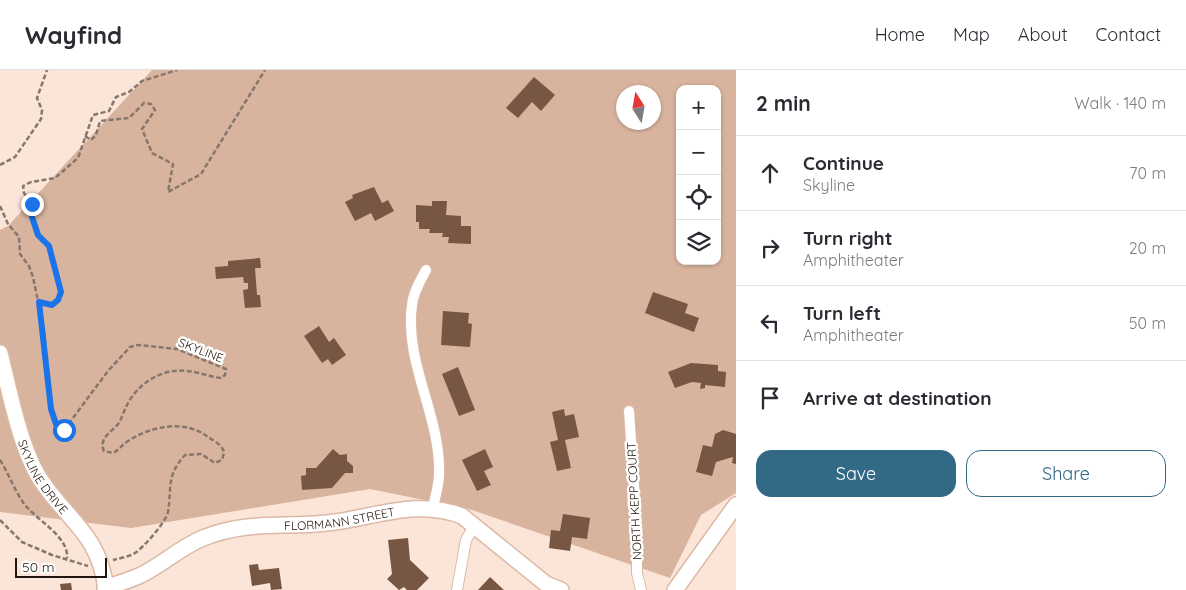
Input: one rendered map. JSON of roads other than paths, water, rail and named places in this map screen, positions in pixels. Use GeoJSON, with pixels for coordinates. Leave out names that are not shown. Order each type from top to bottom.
{"type":"FeatureCollection","features":[{"type":"Feature","properties":{"kind":"street"},"geometry":{"type":"LineString","coordinates":[[426,270],[418,285],[412,305],[412,315],[413,344],[429,406],[439,474],[433,508]]}},
{"type":"Feature","properties":{"kind":"street","name":"SKYLINE DRIVE"},"geometry":{"type":"LineString","coordinates":[[0,353],[24,442],[36,472],[54,498],[86,533],[100,564],[106,589]]}},
{"type":"Feature","properties":{"kind":"street","name":"NORTH KEPP COURT"},"geometry":{"type":"LineString","coordinates":[[629,411],[637,531],[637,573],[641,590]]}},
{"type":"Feature","properties":{"kind":"street"},"geometry":{"type":"LineString","coordinates":[[675,590],[736,505]]}},
{"type":"Feature","properties":{"kind":"street","name":"FLORMANN STREET"},"geometry":{"type":"LineString","coordinates":[[106,589],[142,574],[184,547],[204,538],[240,527],[327,523],[404,509],[433,508],[449,510],[475,524],[546,584],[561,590]]}},
{"type":"Feature","properties":{"kind":"street"},"geometry":{"type":"LineString","coordinates":[[457,590],[466,540],[475,524]]}}]}
